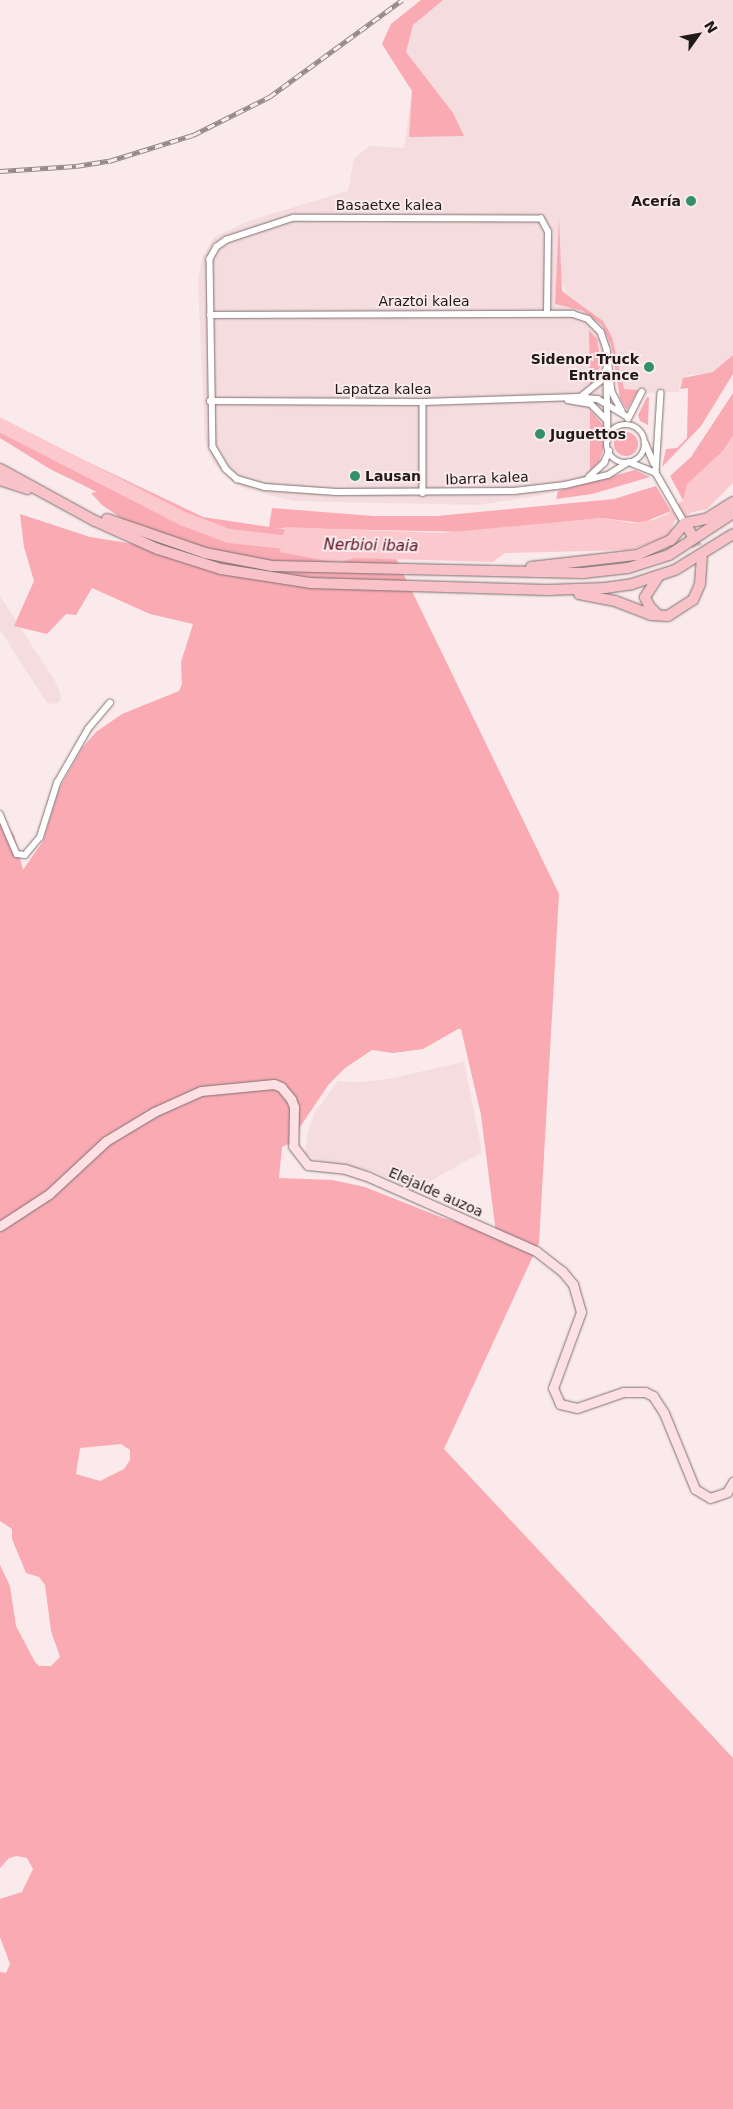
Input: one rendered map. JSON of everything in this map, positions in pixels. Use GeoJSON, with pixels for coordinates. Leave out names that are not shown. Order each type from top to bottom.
{"type":"FeatureCollection","features":[{"type":"Feature","properties":{"kind":"main road"},"geometry":{"type":"LineString","coordinates":[[0,469],[48,496]]}},
{"type":"Feature","properties":{"kind":"main road"},"geometry":{"type":"LineString","coordinates":[[0,474],[158,548],[255,576],[310,583],[548,590],[605,588],[658,577],[690,564],[733,534]]}},
{"type":"Feature","properties":{"kind":"main road"},"geometry":{"type":"LineString","coordinates":[[0,480],[48,496],[162,540],[227,559],[313,568],[583,573],[628,568],[682,549],[733,513]]}},
{"type":"Feature","properties":{"kind":"main road"},"geometry":{"type":"LineString","coordinates":[[494,570],[637,555],[670,540],[685,523],[706,519],[733,502]]}},
{"type":"Feature","properties":{"kind":"main road"},"geometry":{"type":"LineString","coordinates":[[685,523],[693,537]]}},
{"type":"Feature","properties":{"kind":"main road"},"geometry":{"type":"LineString","coordinates":[[548,590],[615,601],[651,616],[664,617],[693,600],[700,584],[702,558]]}},
{"type":"Feature","properties":{"kind":"main road"},"geometry":{"type":"LineString","coordinates":[[658,577],[646,597],[653,612],[664,617]]}},
{"type":"Feature","properties":{"kind":"street","name":"Basaetxe kalea"},"geometry":{"type":"LineString","coordinates":[[210,315],[210,259],[217,247],[227,240],[294,218],[541,219],[548,232],[547,313]]}},
{"type":"Feature","properties":{"kind":"street","name":"Araztoi kalea"},"geometry":{"type":"LineString","coordinates":[[210,315],[573,314],[588,320],[605,340],[608,362]]}},
{"type":"Feature","properties":{"kind":"street","name":"Ibarra kalea"},"geometry":{"type":"LineString","coordinates":[[210,315],[212,447],[226,469],[237,479],[265,488],[292,490],[514,491],[608,474],[628,463]]}},
{"type":"Feature","properties":{"kind":"street"},"geometry":{"type":"LineString","coordinates":[[580,397],[603,379],[608,362]]}},
{"type":"Feature","properties":{"kind":"street"},"geometry":{"type":"LineString","coordinates":[[585,479],[600,469],[609,451],[606,420],[608,362]]}},
{"type":"Feature","properties":{"kind":"street"},"geometry":{"type":"LineString","coordinates":[[608,362],[612,392],[622,412]]}},
{"type":"Feature","properties":{"kind":"street"},"geometry":{"type":"LineString","coordinates":[[627,425],[628,417],[642,392]]}},
{"type":"Feature","properties":{"kind":"street"},"geometry":{"type":"LineString","coordinates":[[661,393],[656,473],[685,523]]}},
{"type":"Feature","properties":{"kind":"street"},"geometry":{"type":"LineString","coordinates":[[556,399],[580,397],[606,403],[628,417]]}},
{"type":"Feature","properties":{"kind":"street"},"geometry":{"type":"LineString","coordinates":[[556,399],[591,404],[606,420]]}},
{"type":"Feature","properties":{"kind":"street","name":"Lapatza kalea"},"geometry":{"type":"LineString","coordinates":[[210,401],[423,402],[556,399]]}},
{"type":"Feature","properties":{"kind":"street"},"geometry":{"type":"LineString","coordinates":[[423,402],[423,492]]}},
{"type":"Feature","properties":{"kind":"street"},"geometry":{"type":"LineString","coordinates":[[608,440],[612,431],[627,425],[639,430],[655,465]]}},
{"type":"Feature","properties":{"kind":"street"},"geometry":{"type":"LineString","coordinates":[[628,463],[640,457],[645,441]]}},
{"type":"Feature","properties":{"kind":"street"},"geometry":{"type":"LineString","coordinates":[[609,451],[616,460],[656,473]]}},
{"type":"Feature","properties":{"kind":"street"},"geometry":{"type":"LineString","coordinates":[[0,814],[17,854],[25,856],[40,836],[57,783],[88,729],[110,703]]}},
{"type":"Feature","properties":{"kind":"street","name":"Elejalde auzoa"},"geometry":{"type":"LineString","coordinates":[[0,1226],[50,1194],[106,1141],[154,1112],[201,1090],[274,1084],[281,1087],[291,1099],[294,1107],[293,1146],[308,1165],[345,1169],[369,1177],[536,1251],[562,1270],[573,1284],[581,1312],[553,1388],[560,1404],[576,1408],[623,1392],[645,1392],[653,1396],[664,1413],[695,1489],[710,1498],[727,1492],[733,1482]]}},
{"type":"Feature","properties":{"kind":"shaded area"},"geometry":{"type":"Polygon","coordinates":[[[421,0],[733,0],[733,355],[713,373],[687,375],[680,383],[679,392],[620,394],[615,349],[603,321],[568,294],[562,282],[559,227],[555,304],[583,311],[602,325],[611,345],[602,371],[605,440],[598,481],[542,495],[479,505],[294,501],[236,485],[213,463],[205,441],[198,282],[202,258],[214,237],[251,220],[348,191],[354,158],[370,146],[404,148],[412,91],[382,44],[391,24],[421,0]]]}},
{"type":"Feature","properties":{"kind":"shaded area"},"geometry":{"type":"Polygon","coordinates":[[[421,0],[443,0],[413,25],[406,52],[453,113],[464,136],[409,137],[412,91],[382,44],[391,24],[421,0]]]}},
{"type":"Feature","properties":{"kind":"shaded area"},"geometry":{"type":"Polygon","coordinates":[[[559,219],[562,291],[603,321],[612,337],[624,389],[638,390],[627,410],[620,398],[611,345],[602,325],[583,311],[555,304],[559,219]]]}},
{"type":"Feature","properties":{"kind":"shaded area"},"geometry":{"type":"Polygon","coordinates":[[[589,330],[597,339],[601,365],[590,386],[589,330]]]}},
{"type":"Feature","properties":{"kind":"shaded area"},"geometry":{"type":"Polygon","coordinates":[[[733,355],[733,374],[701,426],[662,467],[666,449],[677,448],[687,438],[688,388],[680,389],[683,378],[713,372],[733,355]]]}},
{"type":"Feature","properties":{"kind":"shaded area"},"geometry":{"type":"Polygon","coordinates":[[[733,393],[733,436],[723,451],[692,480],[683,500],[670,476],[691,457],[733,393]]]}},
{"type":"Feature","properties":{"kind":"shaded area"},"geometry":{"type":"Polygon","coordinates":[[[647,397],[649,397],[648,425],[640,421],[638,415],[647,397]]]}},
{"type":"Feature","properties":{"kind":"shaded area"},"geometry":{"type":"Polygon","coordinates":[[[590,410],[603,425],[604,446],[599,462],[590,470],[590,410]]]}},
{"type":"Feature","properties":{"kind":"shaded area"},"geometry":{"type":"Polygon","coordinates":[[[0,420],[203,517],[269,527],[272,508],[373,516],[437,516],[614,499],[656,486],[671,511],[642,523],[602,518],[472,532],[277,528],[390,546],[559,894],[539,1243],[444,1449],[733,1758],[733,2109],[0,2109],[0,1972],[6,1973],[10,1964],[0,1937],[0,1899],[22,1892],[33,1869],[27,1858],[17,1856],[9,1858],[0,1868],[0,1565],[10,1586],[16,1626],[35,1662],[39,1666],[51,1666],[60,1657],[51,1631],[45,1585],[39,1577],[26,1573],[12,1539],[12,1529],[0,1521],[0,820],[14,835],[23,870],[43,841],[59,789],[82,748],[96,732],[122,714],[179,691],[182,684],[181,662],[193,624],[150,614],[92,588],[76,615],[66,614],[47,634],[14,626],[34,581],[24,547],[20,514],[90,537],[134,544],[143,539],[137,529],[102,505],[91,493],[97,492],[50,469],[0,438],[0,420]],[[461,1029],[423,1049],[393,1053],[372,1050],[345,1068],[329,1084],[300,1127],[297,1140],[282,1147],[279,1178],[332,1180],[365,1187],[443,1218],[496,1233],[481,1115],[461,1029]],[[121,1444],[80,1448],[76,1474],[100,1481],[124,1469],[130,1460],[130,1450],[121,1444]]]}},
{"type":"Feature","properties":{"kind":"shaded area"},"geometry":{"type":"Polygon","coordinates":[[[626,432],[634,436],[638,444],[634,452],[626,456],[618,452],[614,444],[618,436],[626,432]]]}},
{"type":"Feature","properties":{"kind":"shaded area"},"geometry":{"type":"Polygon","coordinates":[[[635,470],[650,477],[592,494],[556,499],[558,491],[635,470]]]}},
{"type":"Feature","properties":{"kind":"shaded area"},"geometry":{"type":"Polygon","coordinates":[[[0,596],[58,686],[61,700],[56,704],[47,703],[0,630],[0,596]]]}},
{"type":"Feature","properties":{"kind":"shaded area"},"geometry":{"type":"Polygon","coordinates":[[[464,1062],[482,1152],[413,1191],[373,1171],[320,1161],[305,1154],[307,1134],[315,1112],[338,1081],[361,1082],[388,1079],[464,1062]]]}},
{"type":"Feature","properties":{"kind":"water"},"geometry":{"type":"Polygon","coordinates":[[[733,436],[733,483],[707,509],[693,512],[674,521],[671,534],[665,538],[629,550],[505,553],[493,562],[355,558],[338,563],[280,552],[285,527],[441,533],[602,518],[632,523],[653,520],[666,515],[683,500],[687,484],[723,451],[733,436]]]}},
{"type":"Feature","properties":{"kind":"waterway","name":"Nerbioi ibaia"},"geometry":{"type":"LineString","coordinates":[[0,425],[184,519],[229,536],[300,544]]}},
{"type":"Feature","properties":{"kind":"tunnel"},"geometry":{"type":"LineString","coordinates":[[693,537],[702,558]]}},
{"type":"Feature","properties":{"kind":"railway"},"geometry":{"type":"LineString","coordinates":[[0,171],[76,166],[109,161],[193,135],[269,97],[402,0]]}},
{"type":"Feature","properties":{"kind":"place","name":"Acería"},"geometry":{"type":"Point","coordinates":[691,201]}},
{"type":"Feature","properties":{"kind":"place","name":"Sidenor Truck Entrance"},"geometry":{"type":"Point","coordinates":[649,367]}},
{"type":"Feature","properties":{"kind":"place","name":"Juguettos"},"geometry":{"type":"Point","coordinates":[540,434]}},
{"type":"Feature","properties":{"kind":"place","name":"Lausan"},"geometry":{"type":"Point","coordinates":[355,476]}}]}
